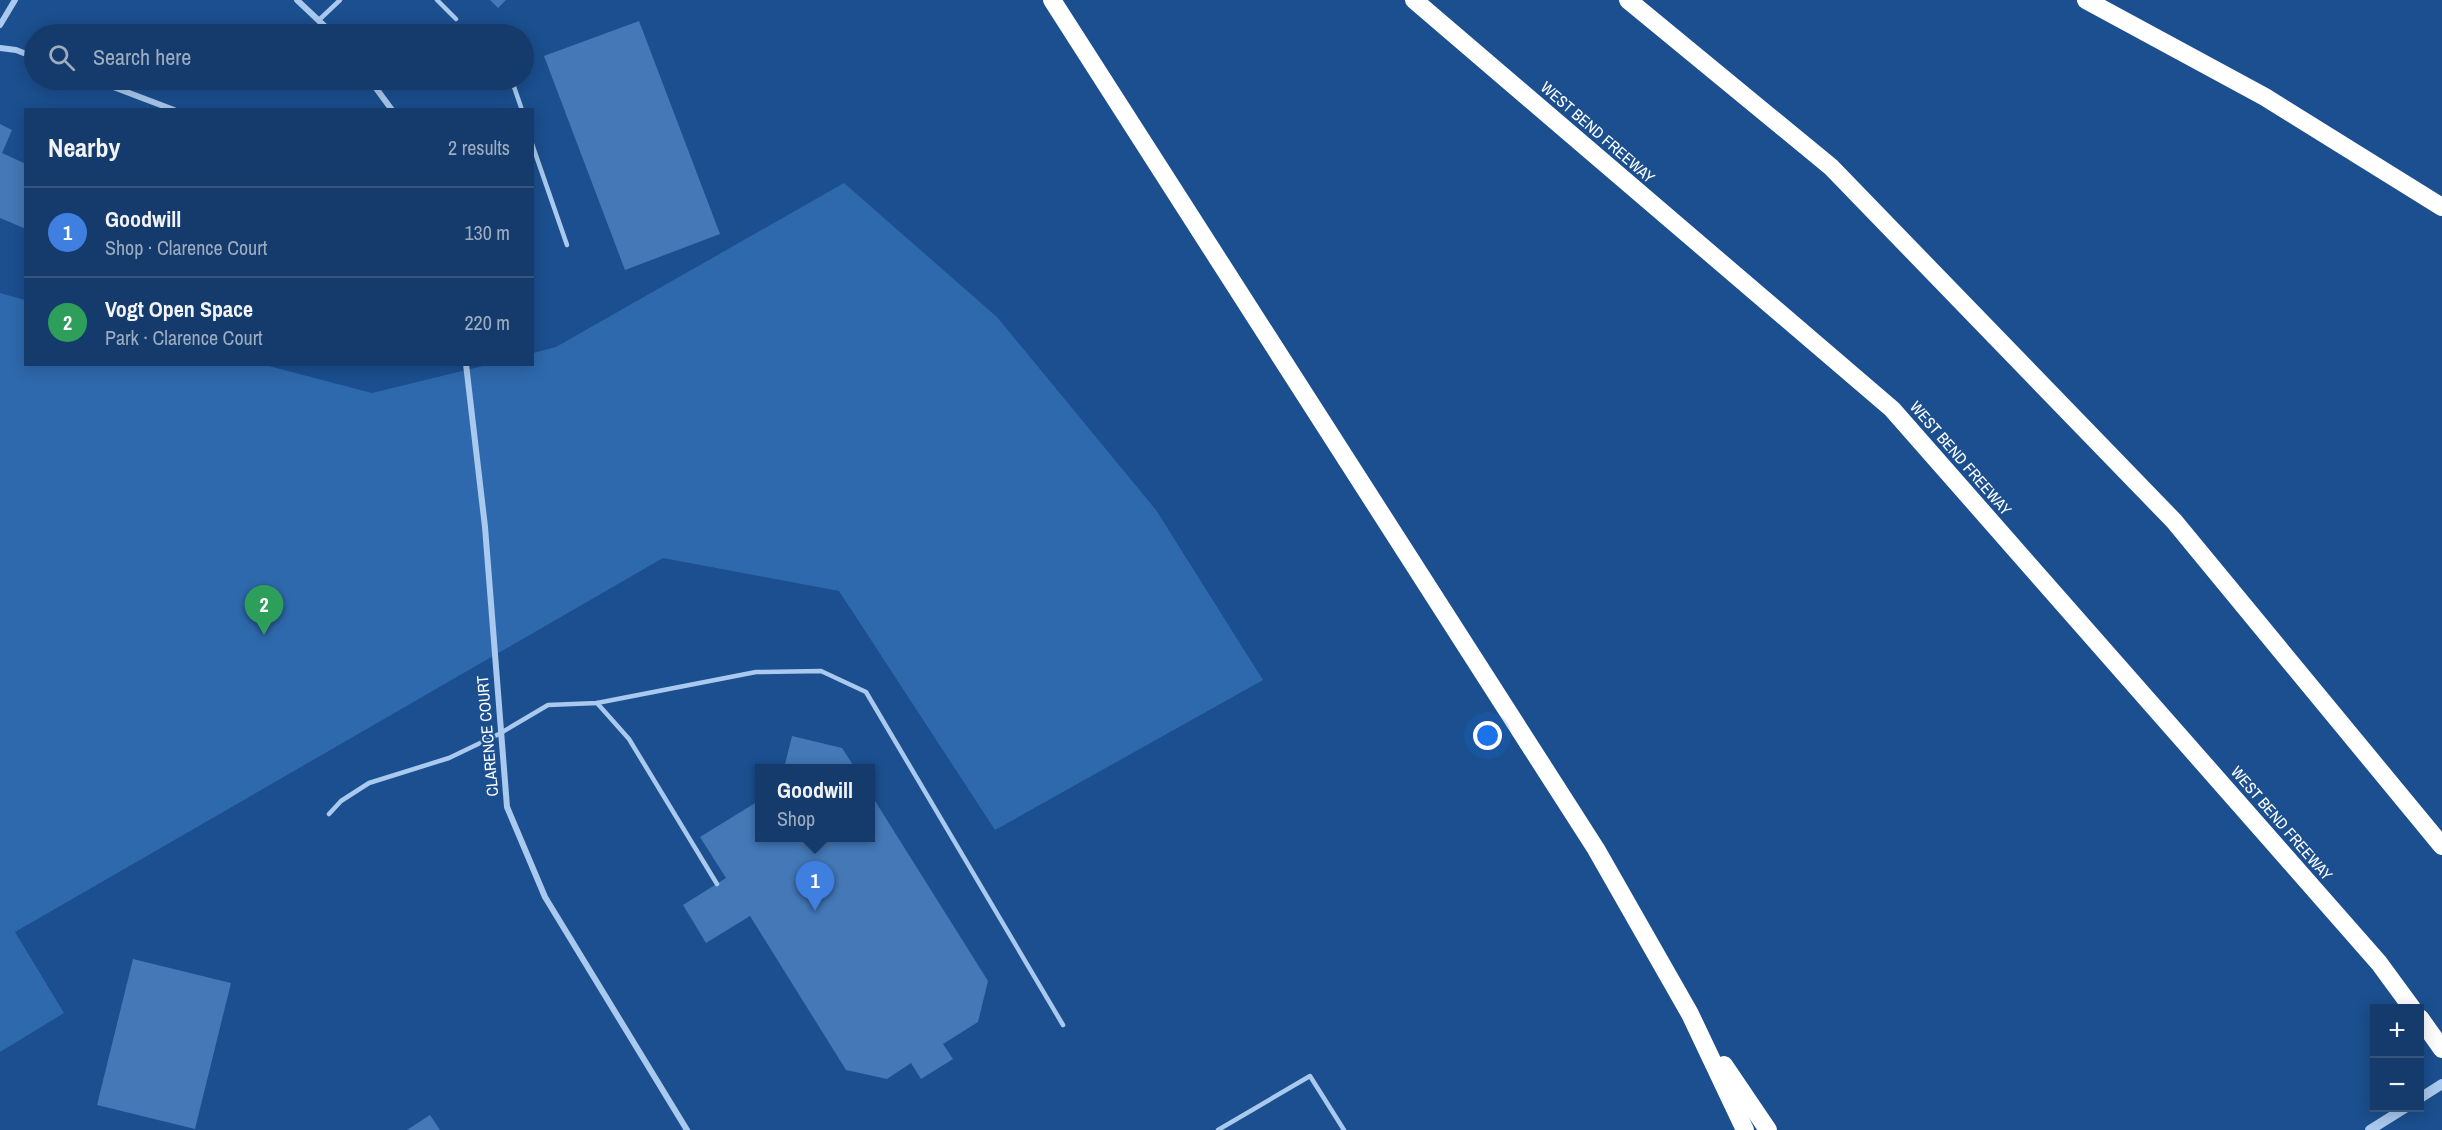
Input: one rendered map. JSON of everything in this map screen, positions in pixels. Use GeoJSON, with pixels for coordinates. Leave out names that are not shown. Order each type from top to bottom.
{"type":"FeatureCollection","features":[{"type":"Feature","properties":{"kind":"highway"},"geometry":{"type":"LineString","coordinates":[[1052,0],[1589,839],[1690,1014],[1768,1130]]}},
{"type":"Feature","properties":{"kind":"highway","name":"WEST BEND FREEWAY"},"geometry":{"type":"LineString","coordinates":[[1414,0],[1892,409],[2379,963],[2409,1004]]}},
{"type":"Feature","properties":{"kind":"highway"},"geometry":{"type":"LineString","coordinates":[[1628,0],[1831,167],[2174,521],[2442,846]]}},
{"type":"Feature","properties":{"kind":"highway"},"geometry":{"type":"LineString","coordinates":[[2086,0],[2265,97],[2442,207]]}},
{"type":"Feature","properties":{"kind":"highway"},"geometry":{"type":"LineString","coordinates":[[1690,1014],[1745,1130]]}},
{"type":"Feature","properties":{"kind":"highway"},"geometry":{"type":"LineString","coordinates":[[2424,1024],[2442,1049]]}},
{"type":"Feature","properties":{"kind":"street"},"geometry":{"type":"LineString","coordinates":[[0,26],[15,0]]}},
{"type":"Feature","properties":{"kind":"street"},"geometry":{"type":"LineString","coordinates":[[297,0],[324,24]]}},
{"type":"Feature","properties":{"kind":"street"},"geometry":{"type":"LineString","coordinates":[[0,48],[24,53]]}},
{"type":"Feature","properties":{"kind":"street"},"geometry":{"type":"LineString","coordinates":[[121,90],[169,108]]}},
{"type":"Feature","properties":{"kind":"street"},"geometry":{"type":"LineString","coordinates":[[377,90],[391,108]]}},
{"type":"Feature","properties":{"kind":"street","name":"CLARENCE COURT"},"geometry":{"type":"LineString","coordinates":[[466,366],[485,527],[499,734],[507,807],[545,897],[687,1130]]}},
{"type":"Feature","properties":{"kind":"street"},"geometry":{"type":"LineString","coordinates":[[2424,1095],[2442,1084]]}},
{"type":"Feature","properties":{"kind":"street"},"geometry":{"type":"LineString","coordinates":[[2370,1130],[2397,1112]]}},
{"type":"Feature","properties":{"kind":"lane"},"geometry":{"type":"LineString","coordinates":[[320,19],[340,0]]}},
{"type":"Feature","properties":{"kind":"lane"},"geometry":{"type":"LineString","coordinates":[[437,0],[456,19]]}},
{"type":"Feature","properties":{"kind":"lane"},"geometry":{"type":"LineString","coordinates":[[515,90],[521,108]]}},
{"type":"Feature","properties":{"kind":"lane"},"geometry":{"type":"LineString","coordinates":[[534,150],[567,245]]}},
{"type":"Feature","properties":{"kind":"lane"},"geometry":{"type":"LineString","coordinates":[[534,172],[541,170]]}},
{"type":"Feature","properties":{"kind":"lane"},"geometry":{"type":"LineString","coordinates":[[329,814],[341,801],[369,783],[449,758],[499,734],[548,705],[597,703],[756,672],[821,670],[866,692],[1063,1025]]}},
{"type":"Feature","properties":{"kind":"lane"},"geometry":{"type":"LineString","coordinates":[[597,703],[629,740],[717,884]]}},
{"type":"Feature","properties":{"kind":"lane"},"geometry":{"type":"LineString","coordinates":[[1218,1130],[1310,1076],[1344,1130]]}},
{"type":"Feature","properties":{"kind":"shaded area"},"geometry":{"type":"Polygon","coordinates":[[[844,183],[997,317],[1156,510],[1263,680],[995,830],[839,591],[663,558],[15,932],[64,1013],[0,1052],[0,293],[24,300],[24,366],[269,366],[372,393],[483,366],[534,366],[534,353],[556,347],[844,183]]]}},
{"type":"Feature","properties":{"kind":"building"},"geometry":{"type":"Polygon","coordinates":[[[490,0],[506,0],[498,8],[490,0]]]}},
{"type":"Feature","properties":{"kind":"building"},"geometry":{"type":"Polygon","coordinates":[[[639,21],[720,234],[625,270],[544,56],[639,21]]]}},
{"type":"Feature","properties":{"kind":"building"},"geometry":{"type":"Polygon","coordinates":[[[0,124],[12,130],[2,153],[24,163],[24,228],[0,218],[0,124]]]}},
{"type":"Feature","properties":{"kind":"building"},"geometry":{"type":"Polygon","coordinates":[[[792,736],[842,748],[852,764],[785,764],[792,736]]]}},
{"type":"Feature","properties":{"kind":"building"},"geometry":{"type":"Polygon","coordinates":[[[875,801],[988,981],[978,1022],[943,1044],[953,1059],[921,1079],[911,1063],[887,1079],[846,1070],[750,916],[706,943],[683,905],[726,878],[700,837],[755,803],[755,842],[875,842],[875,801]]]}},
{"type":"Feature","properties":{"kind":"building"},"geometry":{"type":"Polygon","coordinates":[[[133,959],[231,983],[195,1129],[97,1105],[133,959]]]}},
{"type":"Feature","properties":{"kind":"building"},"geometry":{"type":"Polygon","coordinates":[[[430,1115],[440,1130],[407,1130],[430,1115]]]}},
{"type":"Feature","properties":{"kind":"place","name":"Vogt Open Space"},"geometry":{"type":"Point","coordinates":[264,635]}},
{"type":"Feature","properties":{"kind":"place","name":"Goodwill"},"geometry":{"type":"Point","coordinates":[815,911]}}]}
